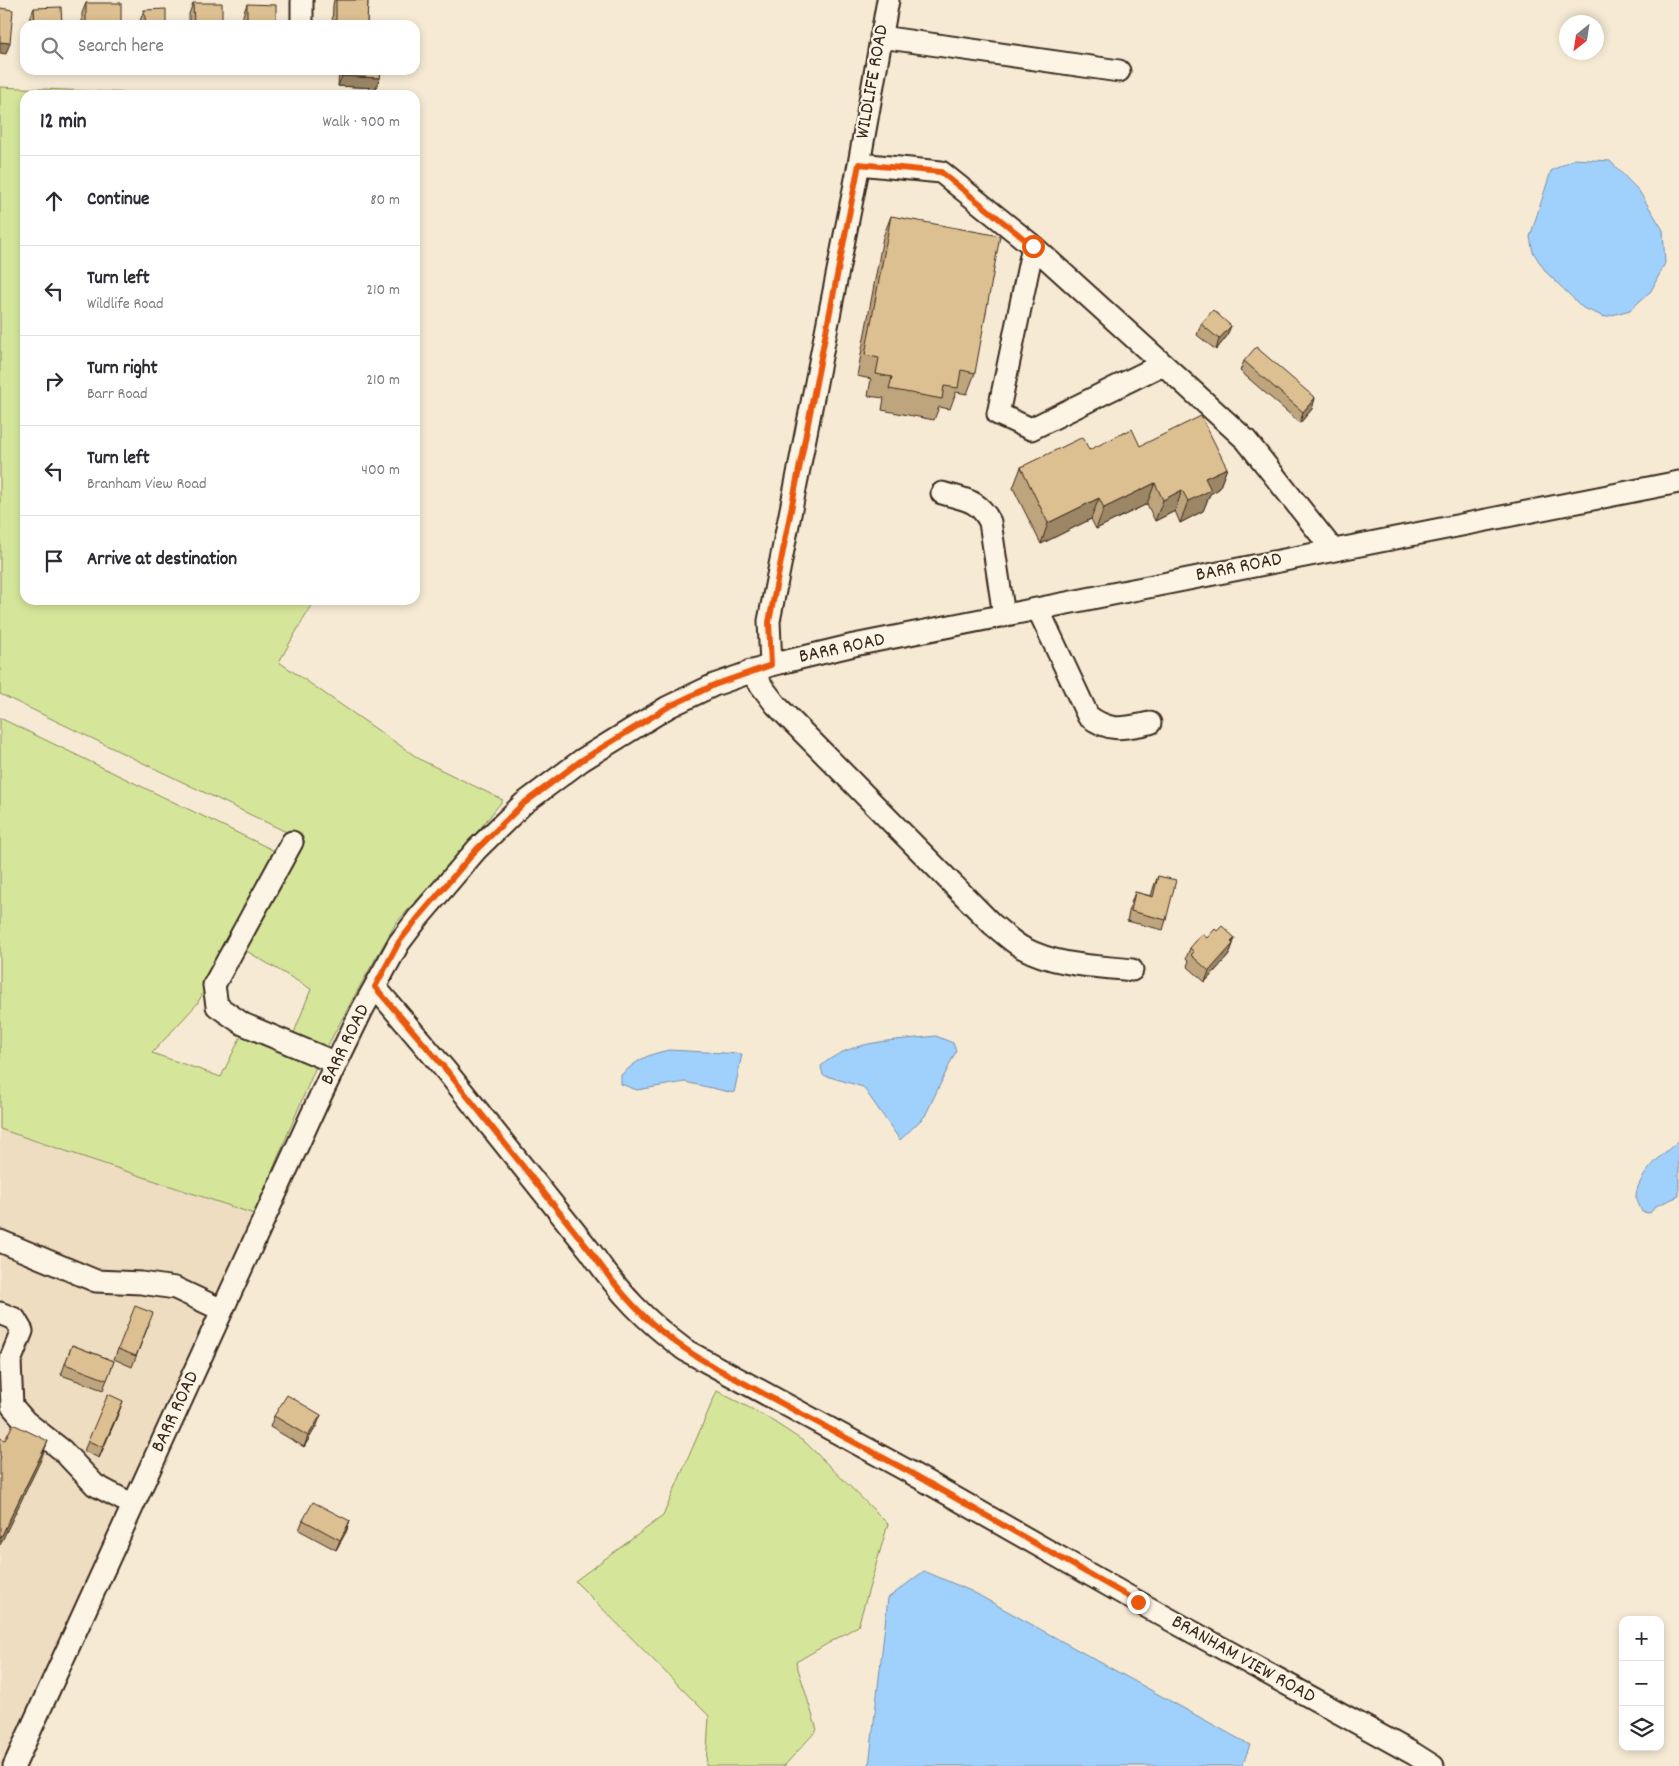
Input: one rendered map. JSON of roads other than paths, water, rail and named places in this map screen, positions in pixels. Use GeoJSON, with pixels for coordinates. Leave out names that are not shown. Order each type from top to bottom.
{"type":"FeatureCollection","features":[{"type":"Feature","properties":{"kind":"street"},"geometry":{"type":"LineString","coordinates":[[302,0],[302,20]]}},
{"type":"Feature","properties":{"kind":"street","name":"WILDLIFE ROAD"},"geometry":{"type":"LineString","coordinates":[[771,665],[769,622],[859,164],[888,0]]}},
{"type":"Feature","properties":{"kind":"street"},"geometry":{"type":"LineString","coordinates":[[881,37],[1119,71]]}},
{"type":"Feature","properties":{"kind":"street"},"geometry":{"type":"LineString","coordinates":[[859,164],[941,172],[1033,246],[1246,440],[1333,550]]}},
{"type":"Feature","properties":{"kind":"street"},"geometry":{"type":"LineString","coordinates":[[1033,246],[998,414],[1031,429],[1163,364]]}},
{"type":"Feature","properties":{"kind":"street","name":"BARR ROAD"},"geometry":{"type":"LineString","coordinates":[[14,1766],[336,1063],[375,987],[399,942],[418,918],[477,849],[523,804],[582,760],[668,707],[714,685],[771,665],[854,645],[1679,482]]}},
{"type":"Feature","properties":{"kind":"street"},"geometry":{"type":"LineString","coordinates":[[942,493],[971,501],[984,510],[990,522],[1004,616]]}},
{"type":"Feature","properties":{"kind":"street"},"geometry":{"type":"LineString","coordinates":[[1038,609],[1088,716],[1098,724],[1118,729],[1150,723]]}},
{"type":"Feature","properties":{"kind":"street"},"geometry":{"type":"LineString","coordinates":[[750,671],[776,705],[992,924],[1021,946],[1041,956],[1066,963],[1132,970]]}},
{"type":"Feature","properties":{"kind":"street"},"geometry":{"type":"LineString","coordinates":[[292,842],[214,985],[217,1006],[243,1024],[336,1063]]}},
{"type":"Feature","properties":{"kind":"street","name":"BRANHAM VIEW ROAD"},"geometry":{"type":"LineString","coordinates":[[375,987],[448,1072],[584,1244],[610,1280],[651,1324],[685,1350],[906,1470],[1433,1766]]}},
{"type":"Feature","properties":{"kind":"street"},"geometry":{"type":"LineString","coordinates":[[0,1241],[96,1281],[142,1282],[174,1288],[222,1310]]}},
{"type":"Feature","properties":{"kind":"street"},"geometry":{"type":"LineString","coordinates":[[0,1313],[15,1319],[22,1331],[10,1361],[12,1406],[25,1421],[62,1450],[95,1485],[133,1505]]}},
{"type":"Feature","properties":{"kind":"water"},"geometry":{"type":"Polygon","coordinates":[[[1574,159],[1610,161],[1639,191],[1663,230],[1665,263],[1651,291],[1630,310],[1605,317],[1583,308],[1546,272],[1533,252],[1530,237],[1551,171],[1574,159]]]}},
{"type":"Feature","properties":{"kind":"water"},"geometry":{"type":"Polygon","coordinates":[[[936,1036],[953,1043],[956,1051],[925,1116],[900,1140],[863,1087],[823,1075],[821,1066],[833,1057],[860,1046],[936,1036]]]}},
{"type":"Feature","properties":{"kind":"water"},"geometry":{"type":"Polygon","coordinates":[[[669,1050],[742,1054],[734,1093],[685,1082],[637,1090],[621,1084],[621,1075],[638,1061],[669,1050]]]}},
{"type":"Feature","properties":{"kind":"water"},"geometry":{"type":"Polygon","coordinates":[[[1679,1141],[1679,1196],[1656,1206],[1650,1213],[1642,1212],[1636,1197],[1641,1181],[1659,1158],[1679,1141]]]}},
{"type":"Feature","properties":{"kind":"water"},"geometry":{"type":"Polygon","coordinates":[[[924,1571],[971,1591],[1250,1745],[1242,1766],[869,1766],[888,1598],[924,1571]]]}}]}
